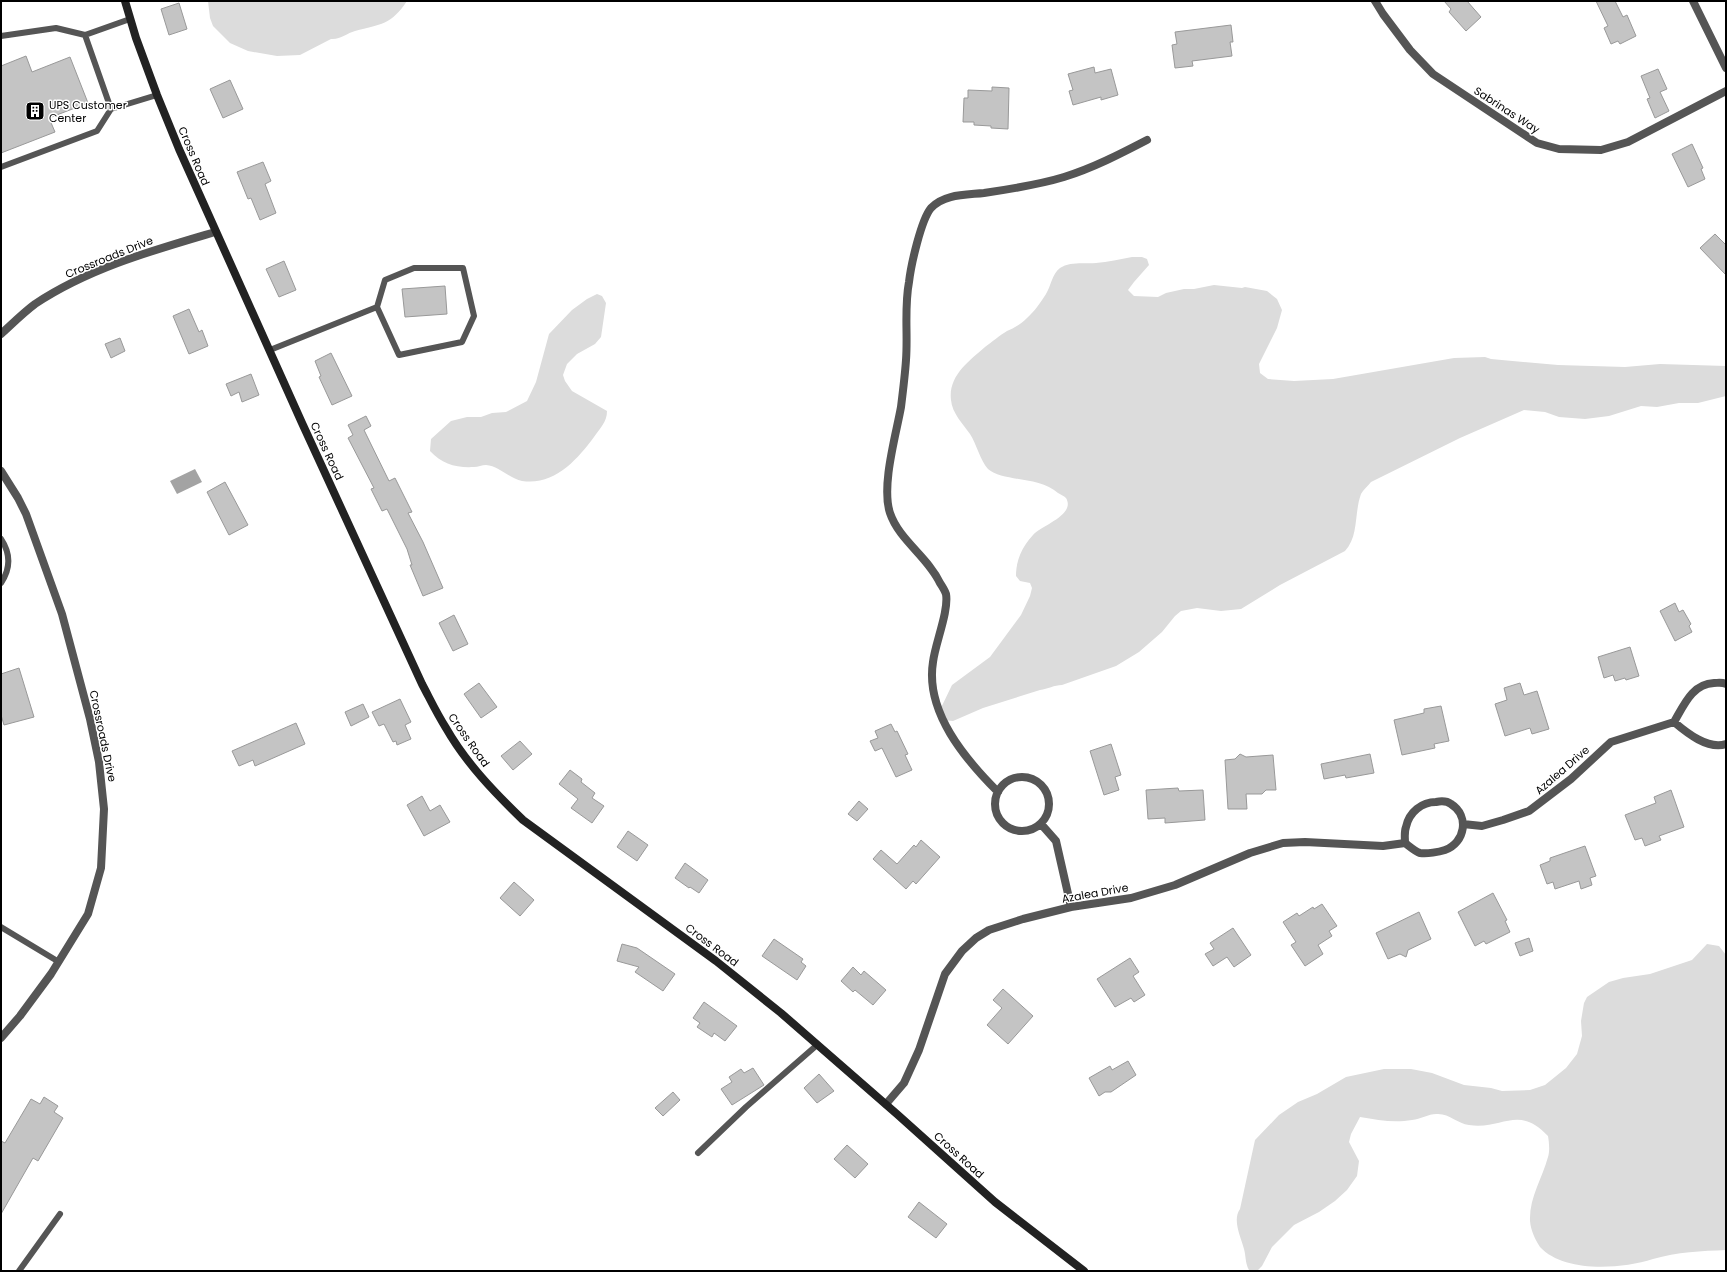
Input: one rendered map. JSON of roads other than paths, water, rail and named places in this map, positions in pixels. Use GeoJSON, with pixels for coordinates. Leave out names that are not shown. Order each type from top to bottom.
{"type":"FeatureCollection","features":[{"type":"Feature","properties":{"kind":"street","name":"Cross Road"},"geometry":{"type":"LineString","coordinates":[[125,1],[157,95],[215,232],[422,684],[446,728],[471,764],[495,793],[523,820],[716,961],[782,1013],[817,1046],[886,1104],[995,1202],[1084,1271]]}},
{"type":"Feature","properties":{"kind":"street","name":"Sabrinas Way"},"geometry":{"type":"LineString","coordinates":[[1375,1],[1410,50],[1433,74],[1537,143],[1559,149],[1601,150],[1628,142],[1726,91]]}},
{"type":"Feature","properties":{"kind":"street"},"geometry":{"type":"LineString","coordinates":[[1693,1],[1726,68]]}},
{"type":"Feature","properties":{"kind":"street"},"geometry":{"type":"LineString","coordinates":[[998,792],[974,767],[951,733],[935,702],[932,662],[945,607],[946,594],[936,573],[897,528],[889,511],[888,494],[890,462],[901,406],[906,357],[906,304],[918,238],[930,210],[942,199],[1015,189],[1064,177],[1114,157],[1147,140]]}},
{"type":"Feature","properties":{"kind":"street","name":"Crossroads Drive"},"geometry":{"type":"LineString","coordinates":[[1,334],[34,305],[81,279],[148,252],[215,232]]}},
{"type":"Feature","properties":{"kind":"street","name":"Crossroads Drive"},"geometry":{"type":"LineString","coordinates":[[1,471],[26,514],[62,614],[90,719],[103,785],[104,828],[101,868],[88,914],[59,962],[20,1016],[1,1038]]}},
{"type":"Feature","properties":{"kind":"street"},"geometry":{"type":"LineString","coordinates":[[1726,684],[1706,684],[1693,690],[1674,722],[1687,734],[1708,744],[1726,744]]}},
{"type":"Feature","properties":{"kind":"street","name":"Azalea Drive"},"geometry":{"type":"LineString","coordinates":[[1463,824],[1482,826],[1529,811],[1571,779],[1611,742],[1674,722]]}},
{"type":"Feature","properties":{"kind":"street"},"geometry":{"type":"LineString","coordinates":[[1016,778],[1030,778],[1038,782],[1045,789],[1049,807],[1047,816],[1041,824],[1026,832],[1010,829],[1000,820],[995,808],[995,800],[998,792],[1004,784],[1016,778]]}},
{"type":"Feature","properties":{"kind":"street"},"geometry":{"type":"LineString","coordinates":[[1444,801],[1451,804],[1460,812],[1463,824],[1462,834],[1459,841],[1451,848],[1440,852],[1420,853],[1405,843],[1406,827],[1413,813],[1420,806],[1429,802],[1444,801]]}},
{"type":"Feature","properties":{"kind":"street"},"geometry":{"type":"LineString","coordinates":[[1041,824],[1056,840],[1071,907]]}},
{"type":"Feature","properties":{"kind":"street","name":"Azalea Drive"},"geometry":{"type":"LineString","coordinates":[[886,1104],[904,1083],[920,1050],[945,974],[962,952],[976,938],[989,930],[1071,907],[1131,898],[1175,885],[1250,853],[1283,843],[1305,842],[1383,846],[1405,843]]}},
{"type":"Feature","properties":{"kind":"lane"},"geometry":{"type":"LineString","coordinates":[[1,36],[56,28],[85,35],[130,19]]}},
{"type":"Feature","properties":{"kind":"lane"},"geometry":{"type":"LineString","coordinates":[[85,35],[111,109]]}},
{"type":"Feature","properties":{"kind":"lane"},"geometry":{"type":"LineString","coordinates":[[1,167],[97,131],[111,109],[157,95]]}},
{"type":"Feature","properties":{"kind":"lane"},"geometry":{"type":"LineString","coordinates":[[414,268],[463,268],[474,316],[462,342],[399,355],[377,307],[385,280],[414,268]]}},
{"type":"Feature","properties":{"kind":"lane"},"geometry":{"type":"LineString","coordinates":[[270,350],[377,307]]}},
{"type":"Feature","properties":{"kind":"lane"},"geometry":{"type":"LineString","coordinates":[[1,539],[6,549],[9,567],[1,583]]}},
{"type":"Feature","properties":{"kind":"lane"},"geometry":{"type":"LineString","coordinates":[[1,927],[59,962]]}},
{"type":"Feature","properties":{"kind":"lane"},"geometry":{"type":"LineString","coordinates":[[698,1152],[746,1107],[817,1046]]}},
{"type":"Feature","properties":{"kind":"lane"},"geometry":{"type":"LineString","coordinates":[[19,1271],[60,1214]]}},
{"type":"Feature","properties":{"kind":"place","name":"UPS Customer Center"},"geometry":{"type":"Point","coordinates":[35,111]}}]}
